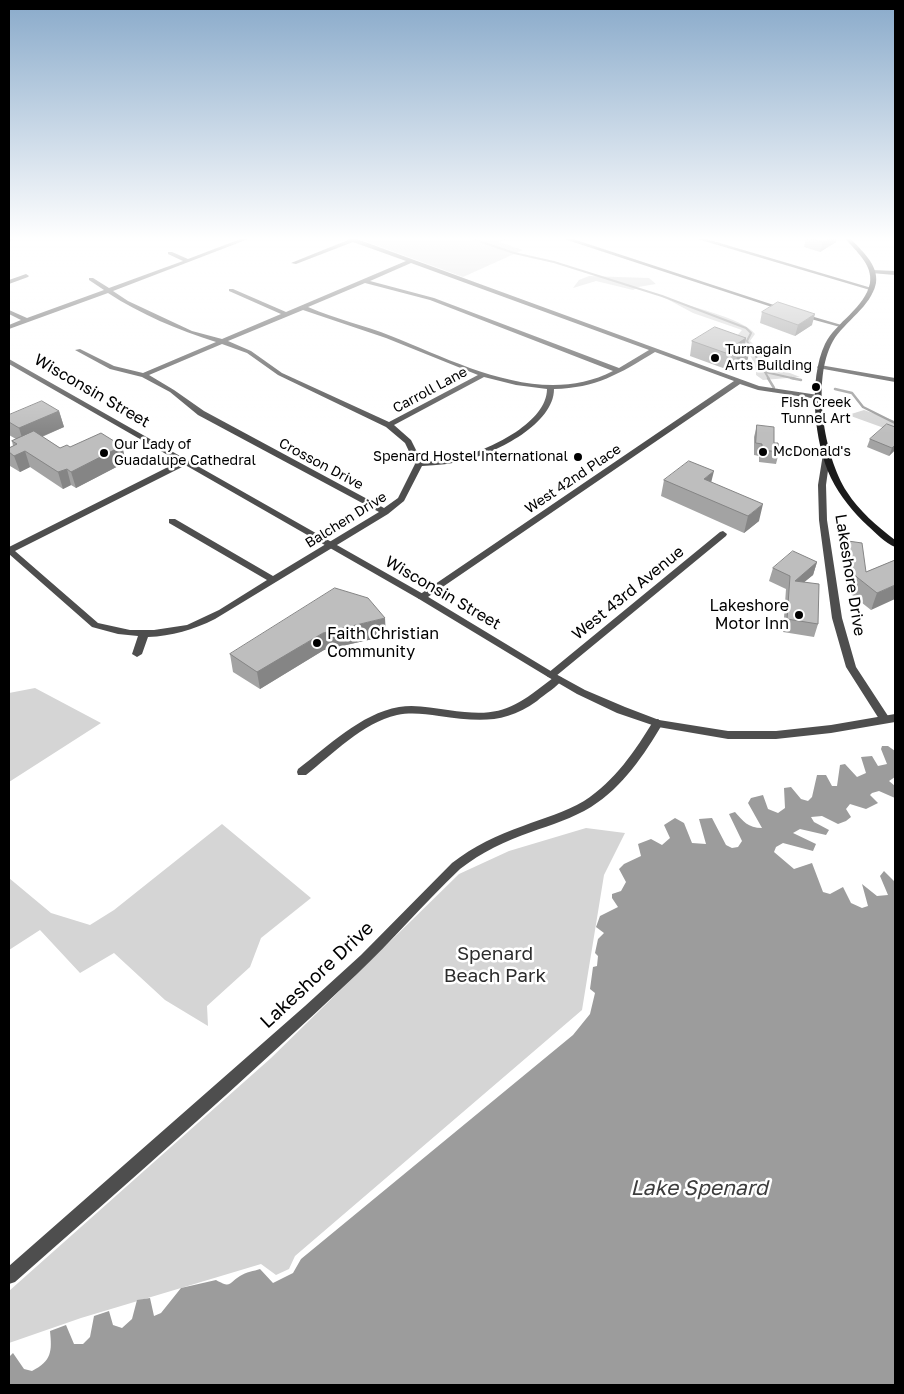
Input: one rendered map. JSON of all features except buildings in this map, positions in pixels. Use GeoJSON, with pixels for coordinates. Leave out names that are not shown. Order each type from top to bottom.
{"type":"FeatureCollection","features":[{"type":"Feature","properties":{"kind":"main road"},"geometry":{"type":"LineString","coordinates":[[861,303],[829,342],[820,367],[818,397],[826,456],[838,484],[856,508],[895,544]]}},
{"type":"Feature","properties":{"kind":"street"},"geometry":{"type":"LineString","coordinates":[[9,327],[74,303]]}},
{"type":"Feature","properties":{"kind":"street"},"geometry":{"type":"LineString","coordinates":[[132,303],[190,332],[249,352],[280,374],[389,425],[408,442],[420,464],[443,462],[472,456],[496,446],[520,432],[539,418],[548,406],[553,395],[550,386]]}},
{"type":"Feature","properties":{"kind":"street"},"geometry":{"type":"LineString","coordinates":[[261,303],[286,314]]}},
{"type":"Feature","properties":{"kind":"street"},"geometry":{"type":"LineString","coordinates":[[144,375],[311,303]]}},
{"type":"Feature","properties":{"kind":"street"},"geometry":{"type":"LineString","coordinates":[[443,303],[619,371]]}},
{"type":"Feature","properties":{"kind":"street"},"geometry":{"type":"LineString","coordinates":[[526,303],[739,381],[778,392],[818,397]]}},
{"type":"Feature","properties":{"kind":"street"},"geometry":{"type":"LineString","coordinates":[[764,303],[842,326]]}},
{"type":"Feature","properties":{"kind":"street"},"geometry":{"type":"LineString","coordinates":[[302,307],[325,318],[385,336],[501,382],[550,386],[597,381],[619,371],[654,350]]}},
{"type":"Feature","properties":{"kind":"street"},"geometry":{"type":"LineString","coordinates":[[9,312],[26,320]]}},
{"type":"Feature","properties":{"kind":"street","name":"Crosson Drive"},"geometry":{"type":"LineString","coordinates":[[78,350],[112,368],[144,375],[172,391],[201,413],[385,512]]}},
{"type":"Feature","properties":{"kind":"street","name":"Wisconsin Street"},"geometry":{"type":"LineString","coordinates":[[9,362],[422,597],[555,677],[621,710],[658,723],[728,735],[776,735],[831,729],[895,718]]}},
{"type":"Feature","properties":{"kind":"street"},"geometry":{"type":"LineString","coordinates":[[820,367],[895,380]]}},
{"type":"Feature","properties":{"kind":"street","name":"Carroll Lane"},"geometry":{"type":"LineString","coordinates":[[389,425],[482,376]]}},
{"type":"Feature","properties":{"kind":"street","name":"West 42nd Place"},"geometry":{"type":"LineString","coordinates":[[422,597],[739,381]]}},
{"type":"Feature","properties":{"kind":"street","name":"Lakeshore Drive"},"geometry":{"type":"LineString","coordinates":[[826,456],[822,484],[823,520],[843,644],[851,667],[885,720]]}},
{"type":"Feature","properties":{"kind":"street"},"geometry":{"type":"LineString","coordinates":[[9,551],[186,462]]}},
{"type":"Feature","properties":{"kind":"street","name":"Balchen Drive"},"geometry":{"type":"LineString","coordinates":[[9,551],[95,625],[112,631],[160,633],[188,627],[212,616],[385,512],[401,500],[420,464]]}},
{"type":"Feature","properties":{"kind":"street"},"geometry":{"type":"LineString","coordinates":[[822,484],[827,480],[838,484]]}},
{"type":"Feature","properties":{"kind":"street"},"geometry":{"type":"LineString","coordinates":[[172,521],[274,580]]}},
{"type":"Feature","properties":{"kind":"street","name":"West 43rd Avenue"},"geometry":{"type":"LineString","coordinates":[[302,772],[366,725],[384,715],[404,710],[427,709],[461,716],[483,718],[503,714],[521,707],[723,534]]}},
{"type":"Feature","properties":{"kind":"street"},"geometry":{"type":"LineString","coordinates":[[137,654],[144,633]]}},
{"type":"Feature","properties":{"kind":"street","name":"Lakeshore Drive"},"geometry":{"type":"LineString","coordinates":[[9,1276],[157,1148],[353,969],[456,866],[480,848],[574,811],[594,799],[618,779],[638,756],[658,723]]}},
{"type":"Feature","properties":{"kind":"green space"},"geometry":{"type":"Polygon","coordinates":[[[675,303],[701,309],[749,328],[755,334],[750,341],[758,349],[767,364],[800,377],[763,380],[756,375],[755,365],[750,355],[735,338],[742,330],[693,313],[675,303]]]}},
{"type":"Feature","properties":{"kind":"green space"},"geometry":{"type":"Polygon","coordinates":[[[864,410],[895,421],[895,432],[848,415],[864,410]]]}},
{"type":"Feature","properties":{"kind":"green space"},"geometry":{"type":"Polygon","coordinates":[[[35,688],[101,723],[9,782],[9,693],[35,688]]]}},
{"type":"Feature","properties":{"kind":"green space"},"geometry":{"type":"Polygon","coordinates":[[[222,824],[311,898],[261,938],[250,967],[207,1006],[208,1026],[165,1000],[114,953],[80,973],[40,930],[9,950],[9,878],[51,913],[90,925],[114,910],[222,824]]]}},
{"type":"Feature","properties":{"kind":"green space","name":"Spenard Beach Park"},"geometry":{"type":"Polygon","coordinates":[[[586,828],[625,833],[604,875],[582,1010],[295,1256],[289,1269],[276,1275],[261,1264],[81,1318],[9,1343],[9,1291],[271,1058],[459,874],[509,851],[586,828]]]}},
{"type":"Feature","properties":{"kind":"water","name":"Lake Spenard"},"geometry":{"type":"Polygon","coordinates":[[[882,746],[888,746],[895,751],[895,777],[889,781],[895,786],[895,798],[879,791],[872,793],[870,795],[878,803],[866,809],[850,804],[846,809],[851,817],[838,824],[822,816],[811,817],[814,822],[829,830],[826,835],[800,829],[793,833],[816,844],[813,851],[783,843],[776,847],[774,852],[794,869],[812,863],[823,892],[830,894],[843,887],[851,903],[862,908],[868,906],[862,884],[877,896],[888,895],[880,876],[884,871],[895,882],[895,1385],[9,1385],[9,1357],[13,1353],[24,1369],[32,1371],[39,1367],[49,1355],[51,1344],[50,1331],[66,1325],[74,1344],[83,1344],[90,1337],[94,1316],[109,1311],[113,1325],[122,1328],[132,1319],[137,1300],[150,1298],[154,1316],[161,1313],[181,1288],[216,1280],[227,1285],[242,1275],[260,1269],[273,1283],[293,1273],[301,1259],[573,1035],[590,1014],[595,993],[590,989],[593,967],[597,966],[598,956],[595,953],[598,939],[604,933],[596,927],[600,916],[618,907],[612,898],[612,894],[621,891],[626,882],[619,869],[624,864],[641,856],[638,844],[651,839],[662,845],[670,838],[664,825],[675,818],[684,823],[692,843],[706,844],[699,819],[712,818],[726,845],[732,848],[738,847],[742,841],[729,814],[735,812],[749,825],[762,828],[748,803],[751,798],[763,795],[768,809],[778,813],[785,808],[784,788],[791,787],[801,799],[808,801],[812,797],[817,775],[826,775],[832,786],[837,786],[840,765],[845,764],[857,777],[866,773],[861,757],[872,756],[878,766],[887,764],[881,749],[882,746]]]}},
{"type":"Feature","properties":{"kind":"waterway"},"geometry":{"type":"LineString","coordinates":[[681,303],[746,328],[751,333],[747,341],[769,379]]}},
{"type":"Feature","properties":{"kind":"waterway"},"geometry":{"type":"LineString","coordinates":[[765,372],[796,379]]}},
{"type":"Feature","properties":{"kind":"waterway"},"geometry":{"type":"LineString","coordinates":[[768,378],[774,388]]}},
{"type":"Feature","properties":{"kind":"waterway"},"geometry":{"type":"LineString","coordinates":[[791,378],[796,379]]}},
{"type":"Feature","properties":{"kind":"waterway"},"geometry":{"type":"LineString","coordinates":[[796,379],[801,380]]}},
{"type":"Feature","properties":{"kind":"waterway"},"geometry":{"type":"LineString","coordinates":[[835,389],[852,393],[863,407],[895,423]]}},
{"type":"Feature","properties":{"kind":"place","name":"Turnagain Arts Building"},"geometry":{"type":"Point","coordinates":[715,358]}},
{"type":"Feature","properties":{"kind":"place","name":"Fish Creek Tunnel Art"},"geometry":{"type":"Point","coordinates":[816,387]}},
{"type":"Feature","properties":{"kind":"place","name":"McDonald's"},"geometry":{"type":"Point","coordinates":[763,452]}},
{"type":"Feature","properties":{"kind":"place","name":"Our Lady of Guadalupe Cathedral"},"geometry":{"type":"Point","coordinates":[104,453]}},
{"type":"Feature","properties":{"kind":"place","name":"Spenard Hostel International"},"geometry":{"type":"Point","coordinates":[578,457]}},
{"type":"Feature","properties":{"kind":"place","name":"Lakeshore Motor Inn"},"geometry":{"type":"Point","coordinates":[799,615]}},
{"type":"Feature","properties":{"kind":"place","name":"Faith Christian Community"},"geometry":{"type":"Point","coordinates":[317,643]}}]}
